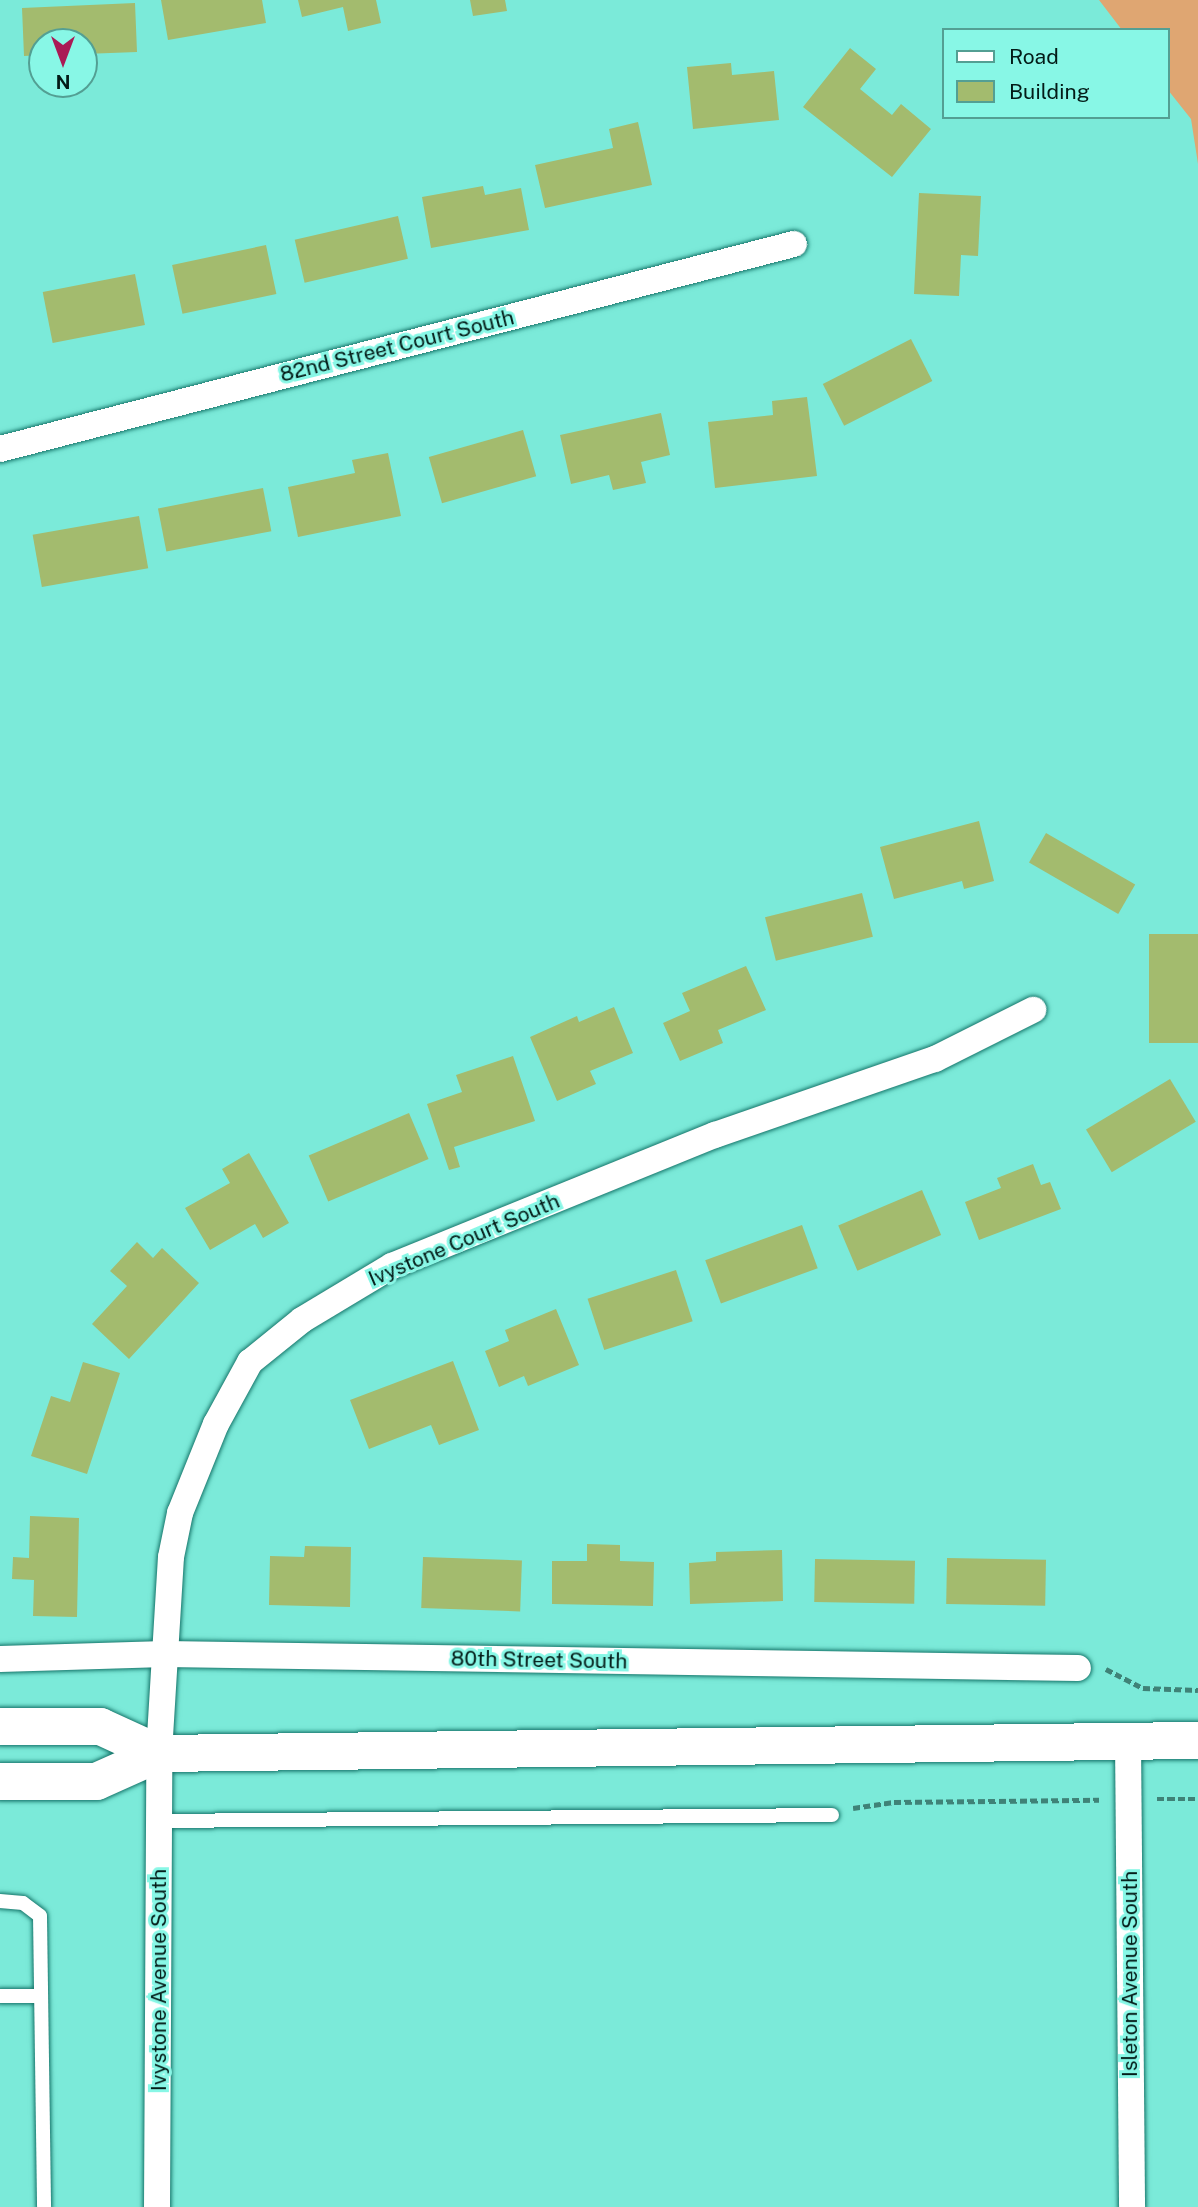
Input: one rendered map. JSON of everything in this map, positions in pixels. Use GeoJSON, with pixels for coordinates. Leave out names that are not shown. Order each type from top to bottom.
{"type":"FeatureCollection","features":[{"type":"Feature","properties":{"kind":"main road"},"geometry":{"type":"LineString","coordinates":[[0,1726],[100,1726],[159,1753]]}},
{"type":"Feature","properties":{"kind":"main road"},"geometry":{"type":"LineString","coordinates":[[0,1781],[96,1781],[159,1753],[1198,1740]]}},
{"type":"Feature","properties":{"kind":"street","name":"82nd Street Court South"},"geometry":{"type":"LineString","coordinates":[[0,450],[794,244]]}},
{"type":"Feature","properties":{"kind":"street","name":"Ivystone Court South"},"geometry":{"type":"LineString","coordinates":[[159,1753],[171,1557],[180,1513],[211,1436],[250,1362],[302,1320],[392,1266],[715,1135],[935,1059],[1033,1010]]}},
{"type":"Feature","properties":{"kind":"street","name":"80th Street South"},"geometry":{"type":"LineString","coordinates":[[0,1659],[165,1654],[1078,1668]]}},
{"type":"Feature","properties":{"kind":"street","name":"Isleton Avenue South"},"geometry":{"type":"LineString","coordinates":[[1128,1741],[1132,2207]]}},
{"type":"Feature","properties":{"kind":"street","name":"Ivystone Avenue South"},"geometry":{"type":"LineString","coordinates":[[157,2207],[159,1753]]}},
{"type":"Feature","properties":{"kind":"lane"},"geometry":{"type":"LineString","coordinates":[[159,1821],[832,1815]]}},
{"type":"Feature","properties":{"kind":"lane"},"geometry":{"type":"LineString","coordinates":[[0,1901],[23,1903],[40,1916],[44,2207]]}},
{"type":"Feature","properties":{"kind":"lane"},"geometry":{"type":"LineString","coordinates":[[0,1996],[40,1996]]}},
{"type":"Feature","properties":{"kind":"path"},"geometry":{"type":"LineString","coordinates":[[1078,1668],[1112,1670],[1143,1688],[1198,1690]]}},
{"type":"Feature","properties":{"kind":"path"},"geometry":{"type":"LineString","coordinates":[[832,1815],[860,1806],[894,1802],[1198,1799]]}},
{"type":"Feature","properties":{"kind":"shaded area"},"geometry":{"type":"Polygon","coordinates":[[[1099,0],[1198,0],[1198,164],[1191,119],[1170,93],[1170,28],[1120,28],[1099,0]]]}},
{"type":"Feature","properties":{"kind":"building"},"geometry":{"type":"Polygon","coordinates":[[[161,0],[262,0],[266,23],[168,40],[161,0]]]}},
{"type":"Feature","properties":{"kind":"building"},"geometry":{"type":"Polygon","coordinates":[[[298,0],[376,0],[381,23],[348,31],[343,7],[302,17],[298,0]]]}},
{"type":"Feature","properties":{"kind":"building"},"geometry":{"type":"Polygon","coordinates":[[[470,0],[505,0],[507,11],[473,16],[470,0]]]}},
{"type":"Feature","properties":{"kind":"building"},"geometry":{"type":"Polygon","coordinates":[[[135,3],[137,52],[98,53],[98,28],[28,28],[28,56],[24,56],[22,8],[135,3]]]}},
{"type":"Feature","properties":{"kind":"building"},"geometry":{"type":"Polygon","coordinates":[[[850,48],[876,69],[860,89],[892,115],[901,104],[931,129],[892,177],[803,107],[850,48]]]}},
{"type":"Feature","properties":{"kind":"building"},"geometry":{"type":"Polygon","coordinates":[[[731,63],[732,75],[774,71],[779,120],[693,129],[687,67],[731,63]]]}},
{"type":"Feature","properties":{"kind":"building"},"geometry":{"type":"Polygon","coordinates":[[[638,122],[652,185],[545,208],[535,165],[613,148],[609,129],[638,122]]]}},
{"type":"Feature","properties":{"kind":"building"},"geometry":{"type":"Polygon","coordinates":[[[483,186],[485,195],[521,188],[529,230],[431,248],[422,197],[483,186]]]}},
{"type":"Feature","properties":{"kind":"building"},"geometry":{"type":"Polygon","coordinates":[[[919,193],[981,196],[978,256],[961,255],[959,296],[914,294],[919,193]]]}},
{"type":"Feature","properties":{"kind":"building"},"geometry":{"type":"Polygon","coordinates":[[[398,216],[408,259],[305,283],[295,240],[398,216]]]}},
{"type":"Feature","properties":{"kind":"building"},"geometry":{"type":"Polygon","coordinates":[[[266,245],[276,294],[182,314],[172,265],[266,245]]]}},
{"type":"Feature","properties":{"kind":"building"},"geometry":{"type":"Polygon","coordinates":[[[135,274],[145,325],[53,343],[43,292],[135,274]]]}},
{"type":"Feature","properties":{"kind":"building"},"geometry":{"type":"Polygon","coordinates":[[[911,339],[932,381],[844,426],[823,384],[911,339]]]}},
{"type":"Feature","properties":{"kind":"building"},"geometry":{"type":"Polygon","coordinates":[[[807,397],[817,476],[715,488],[708,422],[773,415],[772,401],[807,397]]]}},
{"type":"Feature","properties":{"kind":"building"},"geometry":{"type":"Polygon","coordinates":[[[661,413],[670,455],[641,462],[646,483],[613,490],[609,475],[571,484],[560,435],[661,413]]]}},
{"type":"Feature","properties":{"kind":"building"},"geometry":{"type":"Polygon","coordinates":[[[523,430],[536,476],[442,503],[429,457],[523,430]]]}},
{"type":"Feature","properties":{"kind":"building"},"geometry":{"type":"Polygon","coordinates":[[[388,453],[401,516],[298,537],[288,487],[355,473],[352,460],[388,453]]]}},
{"type":"Feature","properties":{"kind":"building"},"geometry":{"type":"Polygon","coordinates":[[[263,488],[271,531],[166,552],[158,508],[263,488]]]}},
{"type":"Feature","properties":{"kind":"building"},"geometry":{"type":"Polygon","coordinates":[[[139,516],[148,568],[42,587],[33,535],[139,516]]]}},
{"type":"Feature","properties":{"kind":"building"},"geometry":{"type":"Polygon","coordinates":[[[979,821],[994,881],[964,889],[962,881],[894,899],[880,847],[979,821]]]}},
{"type":"Feature","properties":{"kind":"building"},"geometry":{"type":"Polygon","coordinates":[[[1046,833],[1135,884],[1118,914],[1029,862],[1046,833]]]}},
{"type":"Feature","properties":{"kind":"building"},"geometry":{"type":"Polygon","coordinates":[[[862,893],[873,937],[776,961],[765,917],[862,893]]]}},
{"type":"Feature","properties":{"kind":"building"},"geometry":{"type":"Polygon","coordinates":[[[1149,934],[1198,934],[1198,1043],[1149,1043],[1149,934]]]}},
{"type":"Feature","properties":{"kind":"building"},"geometry":{"type":"Polygon","coordinates":[[[746,966],[766,1010],[718,1030],[723,1043],[680,1061],[663,1023],[690,1011],[682,993],[746,966]]]}},
{"type":"Feature","properties":{"kind":"building"},"geometry":{"type":"Polygon","coordinates":[[[614,1007],[633,1053],[590,1071],[596,1084],[557,1101],[530,1037],[577,1016],[579,1022],[614,1007]]]}},
{"type":"Feature","properties":{"kind":"building"},"geometry":{"type":"Polygon","coordinates":[[[513,1056],[535,1121],[454,1147],[460,1167],[449,1170],[427,1104],[462,1092],[456,1075],[513,1056]]]}},
{"type":"Feature","properties":{"kind":"building"},"geometry":{"type":"Polygon","coordinates":[[[1170,1079],[1196,1122],[1112,1172],[1086,1129],[1170,1079]]]}},
{"type":"Feature","properties":{"kind":"building"},"geometry":{"type":"Polygon","coordinates":[[[409,1113],[429,1159],[328,1202],[309,1156],[409,1113]]]}},
{"type":"Feature","properties":{"kind":"building"},"geometry":{"type":"Polygon","coordinates":[[[249,1153],[289,1223],[263,1238],[255,1224],[210,1250],[185,1208],[230,1183],[222,1169],[249,1153]]]}},
{"type":"Feature","properties":{"kind":"building"},"geometry":{"type":"Polygon","coordinates":[[[1033,1164],[1041,1185],[1050,1182],[1061,1209],[979,1240],[965,1202],[1001,1188],[997,1178],[1033,1164]]]}},
{"type":"Feature","properties":{"kind":"building"},"geometry":{"type":"Polygon","coordinates":[[[922,1190],[941,1235],[857,1271],[838,1226],[922,1190]]]}},
{"type":"Feature","properties":{"kind":"building"},"geometry":{"type":"Polygon","coordinates":[[[802,1225],[818,1268],[721,1303],[705,1260],[802,1225]]]}},
{"type":"Feature","properties":{"kind":"building"},"geometry":{"type":"Polygon","coordinates":[[[137,1242],[153,1258],[162,1248],[199,1283],[129,1359],[92,1324],[127,1286],[110,1271],[137,1242]]]}},
{"type":"Feature","properties":{"kind":"building"},"geometry":{"type":"Polygon","coordinates":[[[676,1270],[693,1321],[604,1350],[588,1299],[676,1270]]]}},
{"type":"Feature","properties":{"kind":"building"},"geometry":{"type":"Polygon","coordinates":[[[556,1309],[579,1365],[528,1386],[524,1376],[499,1387],[485,1351],[509,1341],[505,1330],[556,1309]]]}},
{"type":"Feature","properties":{"kind":"building"},"geometry":{"type":"Polygon","coordinates":[[[453,1361],[479,1430],[439,1445],[431,1425],[369,1449],[350,1400],[453,1361]]]}},
{"type":"Feature","properties":{"kind":"building"},"geometry":{"type":"Polygon","coordinates":[[[83,1362],[120,1373],[87,1474],[31,1456],[51,1396],[70,1402],[83,1362]]]}},
{"type":"Feature","properties":{"kind":"building"},"geometry":{"type":"Polygon","coordinates":[[[30,1516],[79,1518],[77,1617],[33,1616],[34,1580],[12,1579],[13,1557],[29,1558],[30,1516]]]}},
{"type":"Feature","properties":{"kind":"building"},"geometry":{"type":"Polygon","coordinates":[[[587,1544],[620,1545],[620,1561],[654,1562],[653,1606],[552,1604],[552,1561],[587,1561],[587,1544]]]}},
{"type":"Feature","properties":{"kind":"building"},"geometry":{"type":"Polygon","coordinates":[[[305,1546],[351,1547],[350,1607],[269,1605],[270,1556],[304,1557],[305,1546]]]}},
{"type":"Feature","properties":{"kind":"building"},"geometry":{"type":"Polygon","coordinates":[[[782,1550],[783,1601],[690,1604],[689,1563],[716,1561],[716,1552],[782,1550]]]}},
{"type":"Feature","properties":{"kind":"building"},"geometry":{"type":"Polygon","coordinates":[[[423,1557],[522,1560],[520,1611],[421,1608],[423,1557]]]}},
{"type":"Feature","properties":{"kind":"building"},"geometry":{"type":"Polygon","coordinates":[[[947,1558],[1046,1560],[1045,1606],[946,1604],[947,1558]]]}},
{"type":"Feature","properties":{"kind":"building"},"geometry":{"type":"Polygon","coordinates":[[[815,1559],[915,1561],[914,1604],[814,1602],[815,1559]]]}}]}
